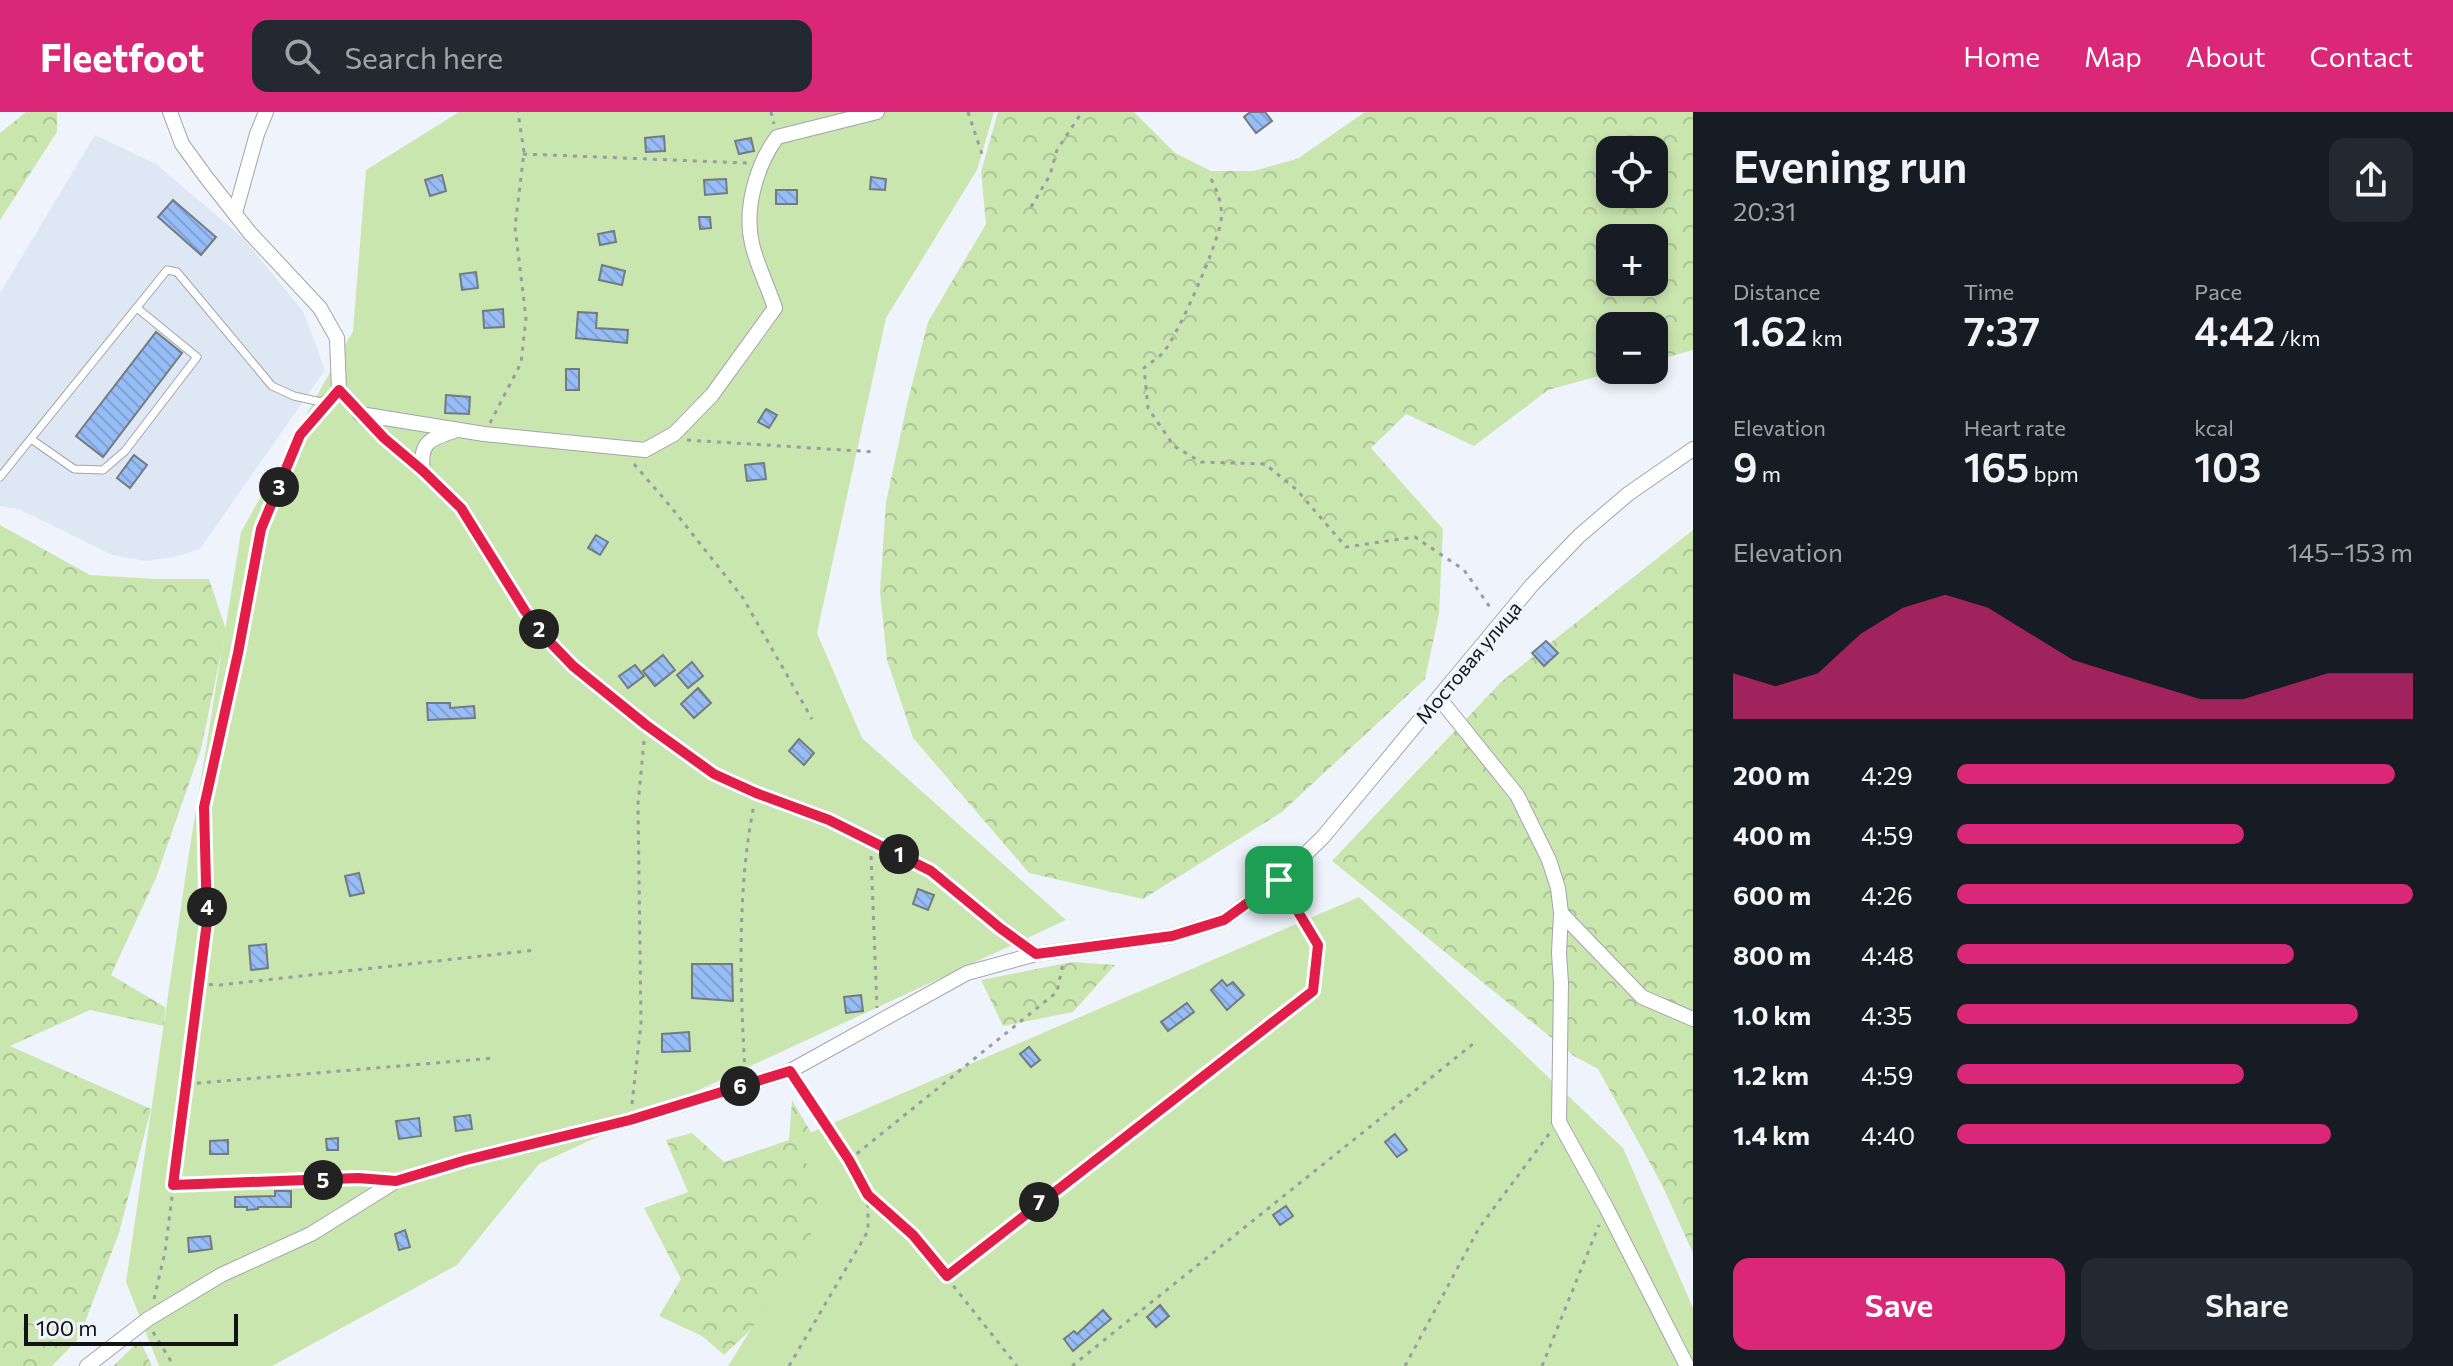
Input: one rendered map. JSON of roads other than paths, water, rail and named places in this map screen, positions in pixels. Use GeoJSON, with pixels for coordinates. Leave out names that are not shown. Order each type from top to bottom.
{"type":"FeatureCollection","features":[{"type":"Feature","properties":{"kind":"street"},"geometry":{"type":"LineString","coordinates":[[170,112],[182,144],[235,213],[320,308],[337,338],[339,390],[359,414],[461,508],[525,611],[573,666],[646,725],[714,774],[874,840],[931,871],[1036,954]]}},
{"type":"Feature","properties":{"kind":"street"},"geometry":{"type":"LineString","coordinates":[[235,213],[266,112]]}},
{"type":"Feature","properties":{"kind":"street"},"geometry":{"type":"LineString","coordinates":[[359,414],[484,434],[619,448],[645,450],[667,439],[712,395],[775,308],[752,243],[750,216],[761,164],[777,137],[877,112]]}},
{"type":"Feature","properties":{"kind":"street"},"geometry":{"type":"LineString","coordinates":[[423,471],[421,454],[427,444],[436,436],[459,430]]}},
{"type":"Feature","properties":{"kind":"street","name":"Мостовая улица"},"geometry":{"type":"LineString","coordinates":[[87,1366],[146,1320],[221,1275],[311,1234],[396,1181],[466,1160],[630,1120],[790,1071],[967,973],[1036,954],[1172,936],[1224,920],[1279,880],[1323,837],[1501,623],[1579,536],[1628,494],[1693,449]]}},
{"type":"Feature","properties":{"kind":"street"},"geometry":{"type":"LineString","coordinates":[[1439,698],[1517,795],[1549,860],[1558,888],[1561,913],[1559,1122],[1687,1366]]}},
{"type":"Feature","properties":{"kind":"street"},"geometry":{"type":"LineString","coordinates":[[1561,913],[1642,997],[1693,1019]]}},
{"type":"Feature","properties":{"kind":"lane"},"geometry":{"type":"LineString","coordinates":[[0,477],[167,270],[177,272],[272,386],[294,396],[321,402],[339,390]]}},
{"type":"Feature","properties":{"kind":"lane"},"geometry":{"type":"LineString","coordinates":[[31,439],[74,469],[103,470],[125,451],[197,357],[137,308]]}}]}
